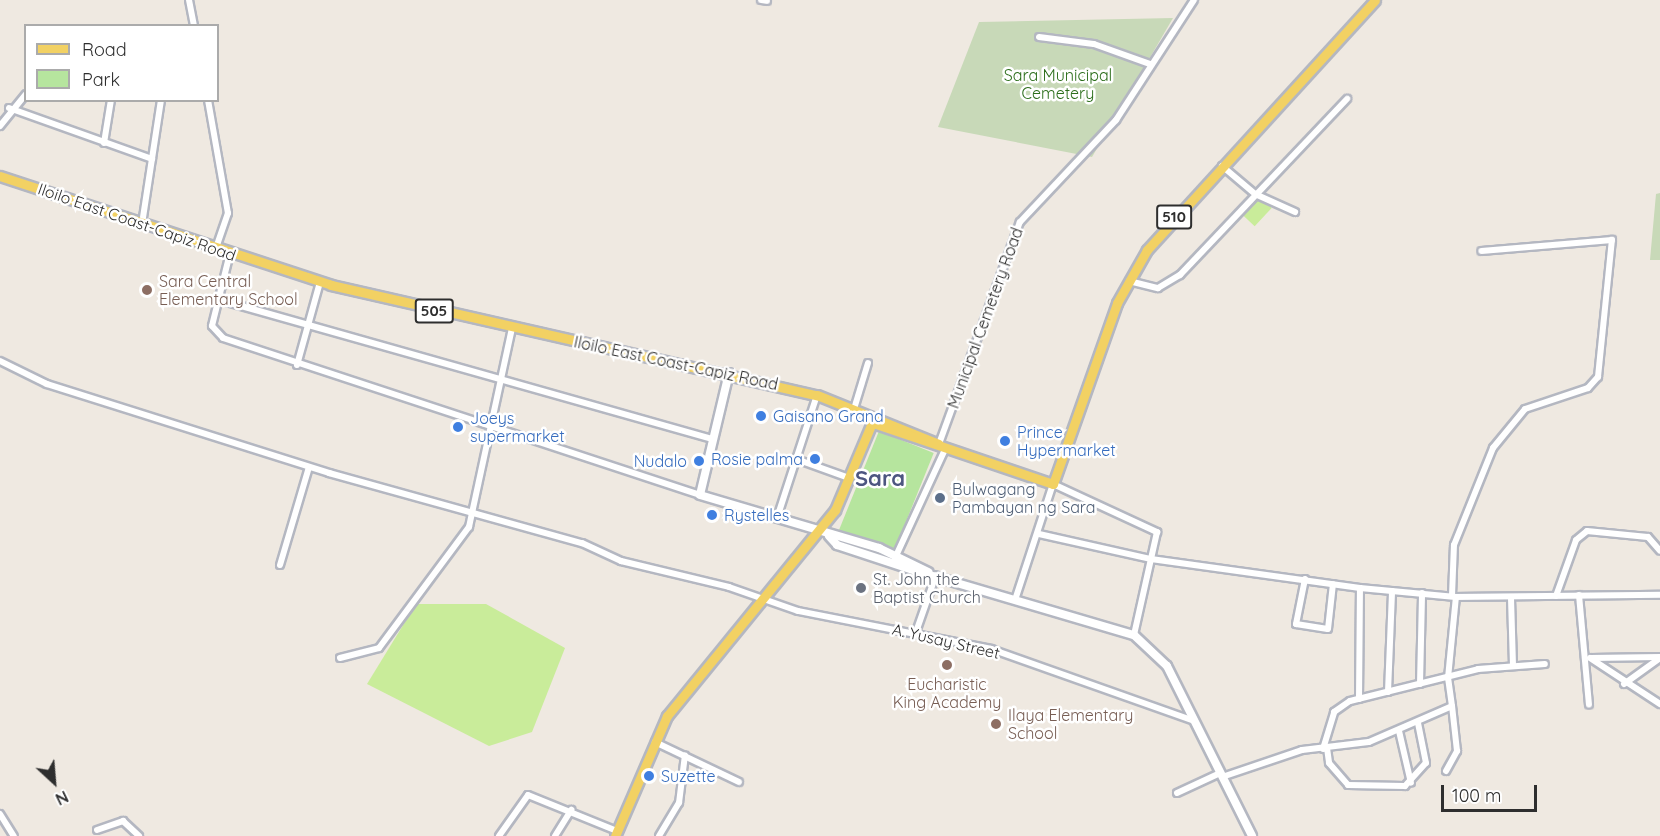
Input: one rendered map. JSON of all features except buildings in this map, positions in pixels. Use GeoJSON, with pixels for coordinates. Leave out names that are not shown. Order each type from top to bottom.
{"type":"FeatureCollection","features":[{"type":"Feature","properties":{"kind":"main road","name":"510"},"geometry":{"type":"LineString","coordinates":[[1053,484],[1129,281],[1169,222],[1375,0]]}},
{"type":"Feature","properties":{"kind":"main road","name":"Iloilo East Coast-Capiz Road"},"geometry":{"type":"LineString","coordinates":[[1,178],[320,282],[512,328],[729,373],[817,395],[854,409],[874,421],[1053,484]]}},
{"type":"Feature","properties":{"kind":"main road"},"geometry":{"type":"LineString","coordinates":[[615,835],[654,741],[682,693],[818,532],[849,478],[874,421]]}},
{"type":"Feature","properties":{"kind":"street"},"geometry":{"type":"LineString","coordinates":[[189,0],[194,24]]}},
{"type":"Feature","properties":{"kind":"street","name":"Municipal Cemetery Road"},"geometry":{"type":"LineString","coordinates":[[894,558],[942,445],[1020,222],[1116,120],[1150,64],[1194,0]]}},
{"type":"Feature","properties":{"kind":"street"},"geometry":{"type":"LineString","coordinates":[[1039,37],[1094,44],[1150,64]]}},
{"type":"Feature","properties":{"kind":"street"},"geometry":{"type":"LineString","coordinates":[[0,126],[9,108],[24,96]]}},
{"type":"Feature","properties":{"kind":"street"},"geometry":{"type":"LineString","coordinates":[[1129,281],[1158,288],[1170,283],[1347,99]]}},
{"type":"Feature","properties":{"kind":"street"},"geometry":{"type":"LineString","coordinates":[[104,143],[111,102]]}},
{"type":"Feature","properties":{"kind":"street"},"geometry":{"type":"LineString","coordinates":[[142,224],[161,102]]}},
{"type":"Feature","properties":{"kind":"street"},"geometry":{"type":"LineString","coordinates":[[208,102],[228,213],[216,249]]}},
{"type":"Feature","properties":{"kind":"street"},"geometry":{"type":"LineString","coordinates":[[9,108],[152,159]]}},
{"type":"Feature","properties":{"kind":"street"},"geometry":{"type":"LineString","coordinates":[[1221,166],[1256,194],[1295,212]]}},
{"type":"Feature","properties":{"kind":"street"},"geometry":{"type":"LineString","coordinates":[[1446,771],[1457,751],[1448,678],[1454,596],[1454,545],[1493,448],[1525,409],[1588,388],[1598,377],[1612,240],[1481,251]]}},
{"type":"Feature","properties":{"kind":"street"},"geometry":{"type":"LineString","coordinates":[[230,253],[214,333],[297,365],[777,518],[932,573],[1134,635],[1167,666],[1252,836]]}},
{"type":"Feature","properties":{"kind":"street"},"geometry":{"type":"LineString","coordinates":[[297,365],[320,282]]}},
{"type":"Feature","properties":{"kind":"street"},"geometry":{"type":"LineString","coordinates":[[220,300],[712,439]]}},
{"type":"Feature","properties":{"kind":"street"},"geometry":{"type":"LineString","coordinates":[[340,658],[379,648],[474,513],[504,382],[512,328]]}},
{"type":"Feature","properties":{"kind":"street","name":"A. Yusay Street"},"geometry":{"type":"LineString","coordinates":[[0,361],[47,384],[309,467],[474,513],[834,620],[916,632],[991,649],[1194,721]]}},
{"type":"Feature","properties":{"kind":"street"},"geometry":{"type":"LineString","coordinates":[[854,409],[868,363]]}},
{"type":"Feature","properties":{"kind":"street"},"geometry":{"type":"LineString","coordinates":[[700,495],[729,373]]}},
{"type":"Feature","properties":{"kind":"street"},"geometry":{"type":"LineString","coordinates":[[777,518],[817,395]]}},
{"type":"Feature","properties":{"kind":"street"},"geometry":{"type":"LineString","coordinates":[[796,459],[849,478]]}},
{"type":"Feature","properties":{"kind":"street"},"geometry":{"type":"LineString","coordinates":[[280,565],[309,467]]}},
{"type":"Feature","properties":{"kind":"street"},"geometry":{"type":"LineString","coordinates":[[1016,597],[1039,534],[1053,484],[1154,529],[1151,559],[1134,635]]}},
{"type":"Feature","properties":{"kind":"street"},"geometry":{"type":"LineString","coordinates":[[1556,596],[1576,540],[1587,531],[1648,537],[1660,551]]}},
{"type":"Feature","properties":{"kind":"street"},"geometry":{"type":"LineString","coordinates":[[1039,534],[1151,559],[1360,588],[1511,598],[1660,595]]}},
{"type":"Feature","properties":{"kind":"street"},"geometry":{"type":"LineString","coordinates":[[916,632],[932,573]]}},
{"type":"Feature","properties":{"kind":"street"},"geometry":{"type":"LineString","coordinates":[[1305,579],[1296,624],[1328,629],[1334,584]]}},
{"type":"Feature","properties":{"kind":"street"},"geometry":{"type":"LineString","coordinates":[[1359,699],[1360,588]]}},
{"type":"Feature","properties":{"kind":"street"},"geometry":{"type":"LineString","coordinates":[[1388,692],[1392,591]]}},
{"type":"Feature","properties":{"kind":"street"},"geometry":{"type":"LineString","coordinates":[[1420,684],[1422,593]]}},
{"type":"Feature","properties":{"kind":"street"},"geometry":{"type":"LineString","coordinates":[[1579,595],[1587,658],[1589,705]]}},
{"type":"Feature","properties":{"kind":"street"},"geometry":{"type":"LineString","coordinates":[[1511,598],[1513,664]]}},
{"type":"Feature","properties":{"kind":"street"},"geometry":{"type":"LineString","coordinates":[[1587,658],[1660,657]]}},
{"type":"Feature","properties":{"kind":"street"},"geometry":{"type":"LineString","coordinates":[[1624,684],[1660,657]]}},
{"type":"Feature","properties":{"kind":"street"},"geometry":{"type":"LineString","coordinates":[[1587,658],[1624,684],[1660,704]]}},
{"type":"Feature","properties":{"kind":"street"},"geometry":{"type":"LineString","coordinates":[[1418,723],[1427,757],[1411,783],[1389,790],[1348,785],[1329,763],[1325,748],[1334,712],[1359,699],[1513,664],[1545,664]]}},
{"type":"Feature","properties":{"kind":"street"},"geometry":{"type":"LineString","coordinates":[[1177,793],[1221,775],[1302,750],[1325,748],[1399,732],[1452,706]]}},
{"type":"Feature","properties":{"kind":"street"},"geometry":{"type":"LineString","coordinates":[[1399,732],[1411,783]]}},
{"type":"Feature","properties":{"kind":"street"},"geometry":{"type":"LineString","coordinates":[[654,741],[740,782]]}},
{"type":"Feature","properties":{"kind":"street"},"geometry":{"type":"LineString","coordinates":[[659,836],[679,802],[685,755]]}},
{"type":"Feature","properties":{"kind":"street"},"geometry":{"type":"LineString","coordinates":[[499,836],[528,795],[571,810],[615,835]]}},
{"type":"Feature","properties":{"kind":"street"},"geometry":{"type":"LineString","coordinates":[[555,836],[571,810]]}},
{"type":"Feature","properties":{"kind":"street"},"geometry":{"type":"LineString","coordinates":[[0,814],[14,836]]}},
{"type":"Feature","properties":{"kind":"street"},"geometry":{"type":"LineString","coordinates":[[97,830],[123,821],[139,836]]}},
{"type":"Feature","properties":{"kind":"green space","name":"Sara Municipal Cemetery"},"geometry":{"type":"Polygon","coordinates":[[[1173,18],[1092,157],[938,127],[979,22],[1173,18]]]}},
{"type":"Feature","properties":{"kind":"green space"},"geometry":{"type":"Polygon","coordinates":[[[1660,193],[1660,260],[1650,260],[1656,194],[1660,193]]]}},
{"type":"Feature","properties":{"kind":"green space"},"geometry":{"type":"Polygon","coordinates":[[[1260,197],[1272,208],[1255,226],[1243,215],[1260,197]]]}},
{"type":"Feature","properties":{"kind":"green space"},"geometry":{"type":"Polygon","coordinates":[[[879,431],[934,453],[893,553],[839,531],[879,431]]]}},
{"type":"Feature","properties":{"kind":"green space"},"geometry":{"type":"Polygon","coordinates":[[[416,604],[486,604],[565,648],[532,732],[489,746],[367,684],[416,604]]]}},
{"type":"Feature","properties":{"kind":"place","name":"Sara Central Elementary School"},"geometry":{"type":"Point","coordinates":[147,290]}},
{"type":"Feature","properties":{"kind":"place","name":"Gaisano Grand"},"geometry":{"type":"Point","coordinates":[761,416]}},
{"type":"Feature","properties":{"kind":"place","name":"Joeys supermarket"},"geometry":{"type":"Point","coordinates":[458,427]}},
{"type":"Feature","properties":{"kind":"place","name":"Prince Hypermarket"},"geometry":{"type":"Point","coordinates":[1005,441]}},
{"type":"Feature","properties":{"kind":"place","name":"Rosie palma"},"geometry":{"type":"Point","coordinates":[815,459]}},
{"type":"Feature","properties":{"kind":"place","name":"Nudalo"},"geometry":{"type":"Point","coordinates":[699,461]}},
{"type":"Feature","properties":{"kind":"place","name":"Bulwagang Pambayan ng Sara"},"geometry":{"type":"Point","coordinates":[940,498]}},
{"type":"Feature","properties":{"kind":"place","name":"Rystelles"},"geometry":{"type":"Point","coordinates":[712,515]}},
{"type":"Feature","properties":{"kind":"place","name":"St. John the Baptist Church"},"geometry":{"type":"Point","coordinates":[861,588]}},
{"type":"Feature","properties":{"kind":"place","name":"Eucharistic King Academy"},"geometry":{"type":"Point","coordinates":[947,665]}},
{"type":"Feature","properties":{"kind":"place","name":"Ilaya Elementary School"},"geometry":{"type":"Point","coordinates":[996,724]}},
{"type":"Feature","properties":{"kind":"place","name":"Suzette"},"geometry":{"type":"Point","coordinates":[649,776]}},
{"type":"Feature","properties":{"kind":"district","name":"Sara"},"geometry":{"type":"Point","coordinates":[880,479]}}]}
